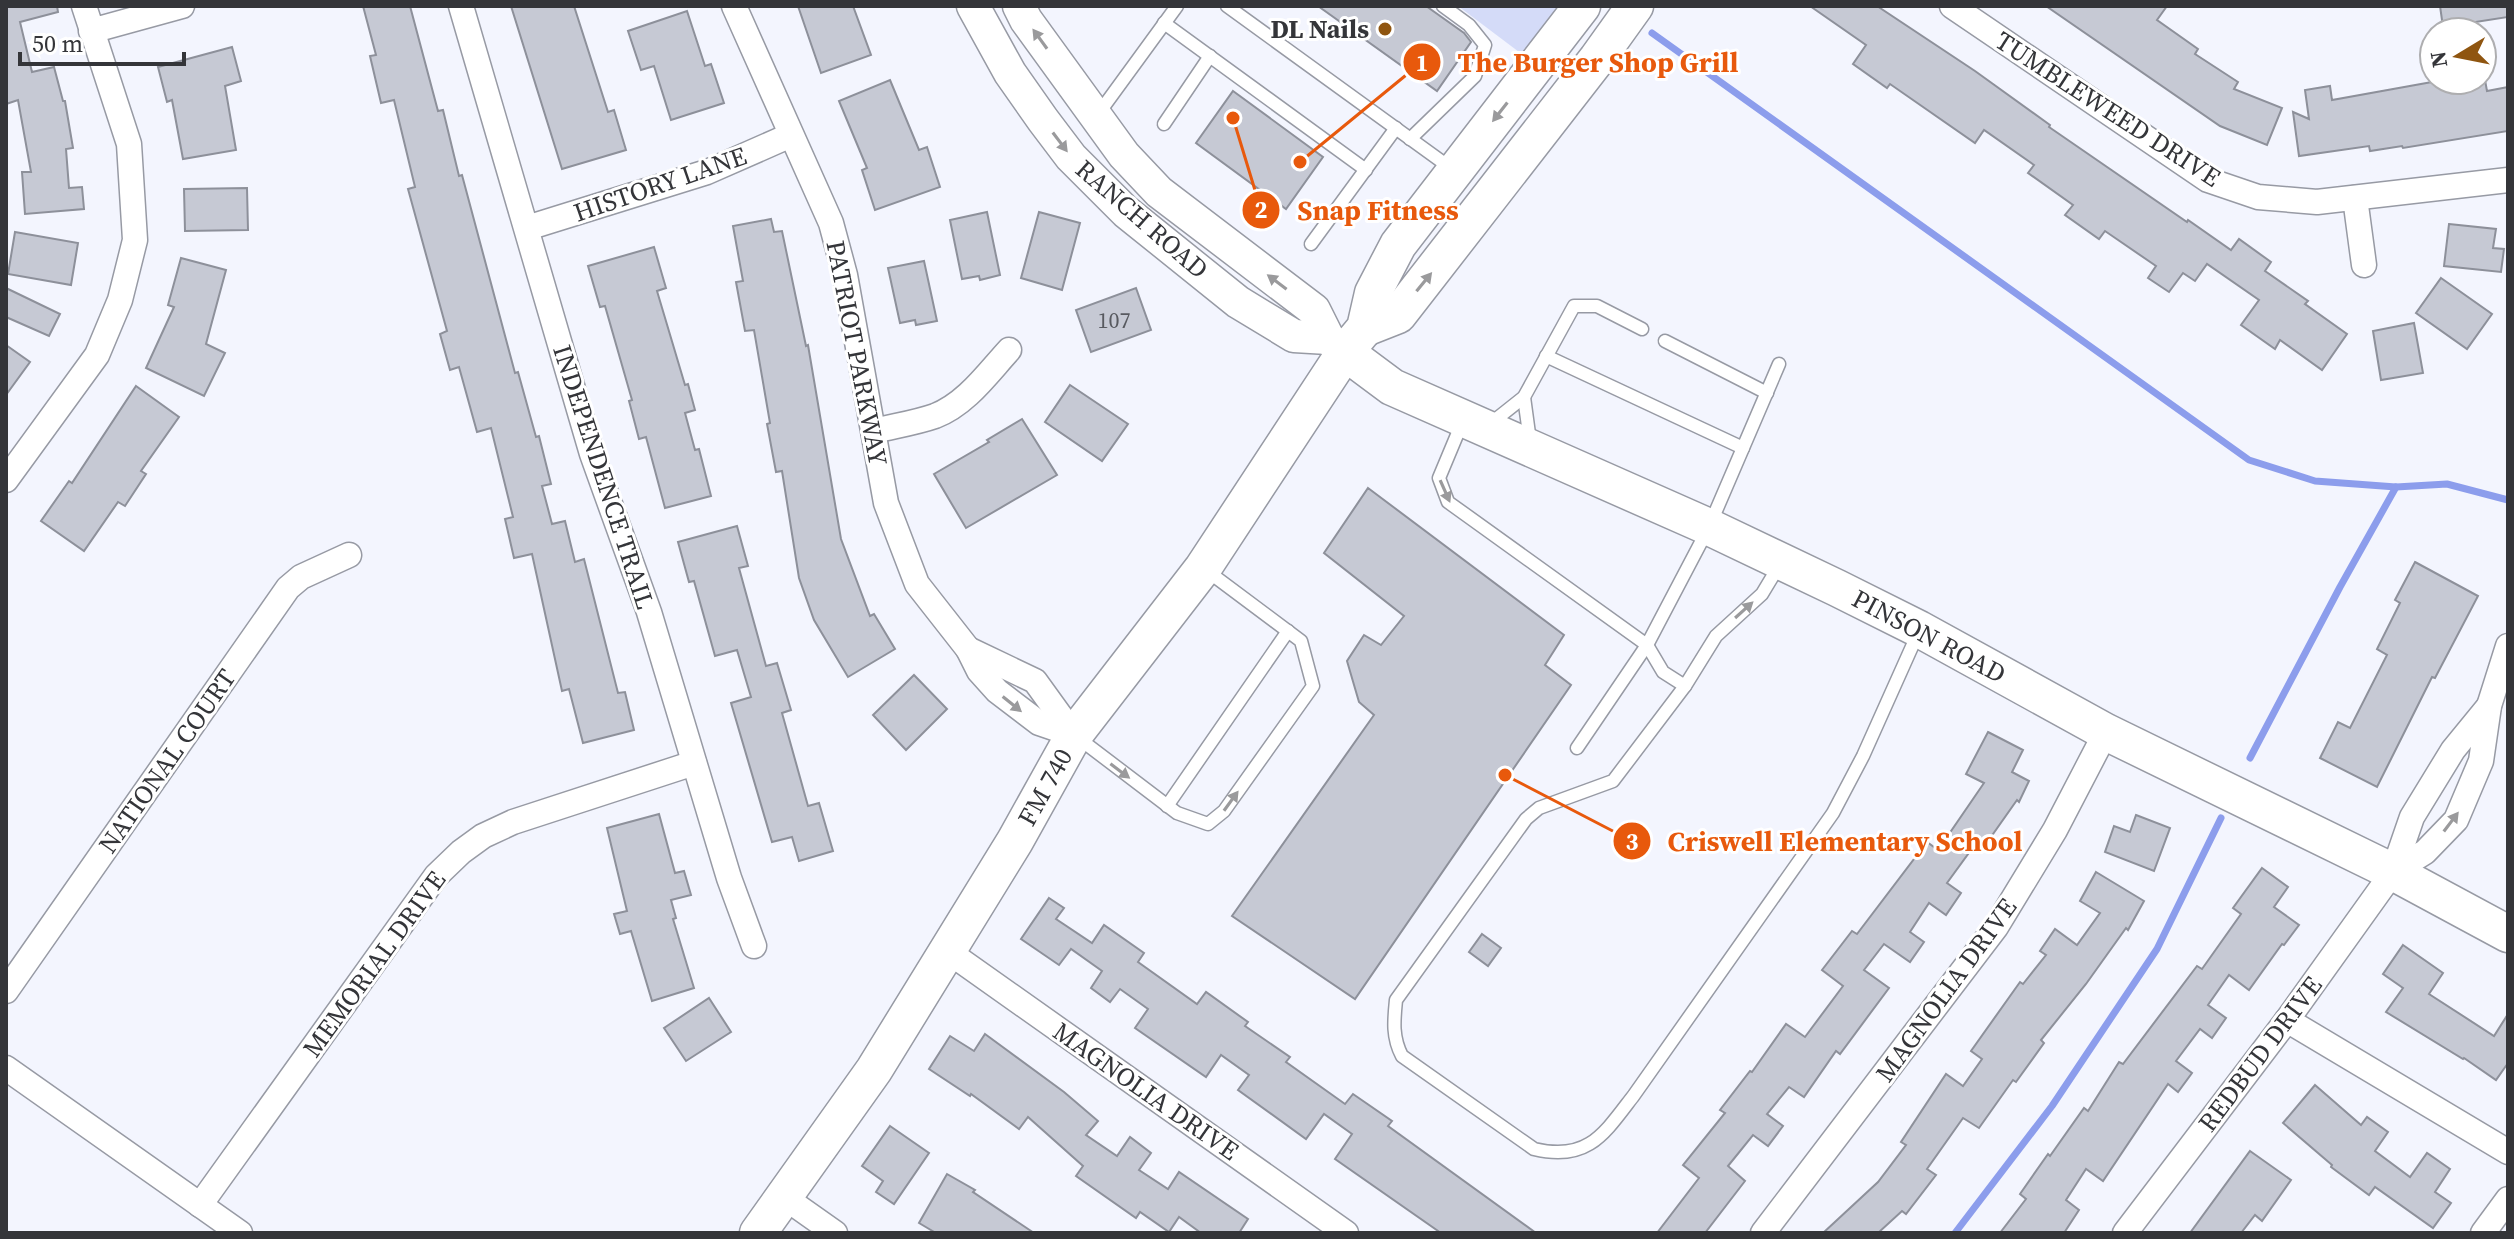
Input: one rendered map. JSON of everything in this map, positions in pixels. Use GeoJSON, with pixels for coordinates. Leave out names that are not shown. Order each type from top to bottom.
{"type":"FeatureCollection","features":[{"type":"Feature","properties":{"kind":"main road"},"geometry":{"type":"LineString","coordinates":[[1346,339],[1398,245],[1582,6]]}},
{"type":"Feature","properties":{"kind":"main road"},"geometry":{"type":"LineString","coordinates":[[1346,339],[1398,315],[1635,6]]}},
{"type":"Feature","properties":{"kind":"main road","name":"PINSON ROAD"},"geometry":{"type":"LineString","coordinates":[[1346,339],[1392,387],[1782,561],[1919,629],[2106,732],[2393,872],[2508,934]]}},
{"type":"Feature","properties":{"kind":"main road","name":"FM 740"},"geometry":{"type":"LineString","coordinates":[[758,1233],[874,1070],[1015,841],[1074,735],[1203,568],[1346,339]]}},
{"type":"Feature","properties":{"kind":"street"},"geometry":{"type":"LineString","coordinates":[[6,480],[97,355],[120,300],[135,240],[129,144],[84,6]]}},
{"type":"Feature","properties":{"kind":"street"},"geometry":{"type":"LineString","coordinates":[[91,31],[182,6]]}},
{"type":"Feature","properties":{"kind":"street","name":"INDEPENDENCE TRAIL"},"geometry":{"type":"LineString","coordinates":[[461,6],[592,454],[649,612],[729,878],[754,946]]}},
{"type":"Feature","properties":{"kind":"street","name":"PATRIOT PARKWAY"},"geometry":{"type":"LineString","coordinates":[[734,6],[831,223],[845,275],[886,503],[917,584],[968,649],[979,671],[997,691],[1039,723],[1074,735]]}},
{"type":"Feature","properties":{"kind":"street","name":"RANCH ROAD"},"geometry":{"type":"LineString","coordinates":[[973,6],[1010,73],[1052,132],[1071,157],[1126,212],[1238,302],[1294,336],[1346,339]]}},
{"type":"Feature","properties":{"kind":"street"},"geometry":{"type":"LineString","coordinates":[[985,6],[998,17],[1062,112],[1086,122],[1096,117]]}},
{"type":"Feature","properties":{"kind":"street","name":"RANCH ROAD"},"geometry":{"type":"LineString","coordinates":[[1019,6],[1124,155],[1159,192],[1314,310],[1346,339]]}},
{"type":"Feature","properties":{"kind":"street","name":"TUMBLEWEED DRIVE"},"geometry":{"type":"LineString","coordinates":[[1952,6],[2208,180],[2258,197],[2317,202],[2508,180]]}},
{"type":"Feature","properties":{"kind":"street","name":"HISTORY LANE"},"geometry":{"type":"LineString","coordinates":[[527,228],[707,172],[791,135]]}},
{"type":"Feature","properties":{"kind":"street"},"geometry":{"type":"LineString","coordinates":[[2355,198],[2364,265]]}},
{"type":"Feature","properties":{"kind":"street"},"geometry":{"type":"LineString","coordinates":[[874,431],[935,416],[954,406],[1009,350]]}},
{"type":"Feature","properties":{"kind":"street","name":"NATIONAL COURT"},"geometry":{"type":"LineString","coordinates":[[6,991],[288,588],[301,577],[349,555]]}},
{"type":"Feature","properties":{"kind":"street","name":"REDBUD DRIVE"},"geometry":{"type":"LineString","coordinates":[[2393,872],[2425,852],[2456,820],[2481,761],[2489,706],[2508,646]]}},
{"type":"Feature","properties":{"kind":"street","name":"PATRIOT PARKWAY"},"geometry":{"type":"LineString","coordinates":[[968,649],[1035,681],[1074,735]]}},
{"type":"Feature","properties":{"kind":"street","name":"REDBUD DRIVE"},"geometry":{"type":"LineString","coordinates":[[2125,1233],[2287,1020],[2393,872],[2412,817],[2453,750],[2489,706]]}},
{"type":"Feature","properties":{"kind":"street","name":"MAGNOLIA DRIVE"},"geometry":{"type":"LineString","coordinates":[[1763,1233],[1996,927],[2055,830],[2106,732]]}},
{"type":"Feature","properties":{"kind":"street","name":"MEMORIAL DRIVE"},"geometry":{"type":"LineString","coordinates":[[200,1205],[436,876],[461,852],[483,836],[513,822],[694,763]]}},
{"type":"Feature","properties":{"kind":"street","name":"MAGNOLIA DRIVE"},"geometry":{"type":"LineString","coordinates":[[946,950],[1346,1233]]}},
{"type":"Feature","properties":{"kind":"street"},"geometry":{"type":"LineString","coordinates":[[2287,1020],[2508,1152]]}},
{"type":"Feature","properties":{"kind":"street"},"geometry":{"type":"LineString","coordinates":[[6,1068],[240,1233]]}},
{"type":"Feature","properties":{"kind":"street"},"geometry":{"type":"LineString","coordinates":[[784,1197],[835,1233]]}},
{"type":"Feature","properties":{"kind":"street"},"geometry":{"type":"LineString","coordinates":[[2483,1233],[2508,1199]]}},
{"type":"Feature","properties":{"kind":"lane"},"geometry":{"type":"LineString","coordinates":[[1096,117],[1177,6]]}},
{"type":"Feature","properties":{"kind":"lane"},"geometry":{"type":"LineString","coordinates":[[1227,6],[1396,128],[1449,179]]}},
{"type":"Feature","properties":{"kind":"lane"},"geometry":{"type":"LineString","coordinates":[[1410,139],[1475,76],[1485,45],[1469,25],[1443,6]]}},
{"type":"Feature","properties":{"kind":"lane"},"geometry":{"type":"LineString","coordinates":[[1164,23],[1366,170]]}},
{"type":"Feature","properties":{"kind":"lane"},"geometry":{"type":"LineString","coordinates":[[1164,124],[1210,56]]}},
{"type":"Feature","properties":{"kind":"lane"},"geometry":{"type":"LineString","coordinates":[[1311,244],[1396,128]]}},
{"type":"Feature","properties":{"kind":"lane"},"geometry":{"type":"LineString","coordinates":[[1642,329],[1597,306],[1574,306],[1524,397],[1474,424],[1439,478],[1448,502],[1647,645],[1663,672],[1685,686]]}},
{"type":"Feature","properties":{"kind":"lane"},"geometry":{"type":"LineString","coordinates":[[1665,341],[1767,393]]}},
{"type":"Feature","properties":{"kind":"lane"},"geometry":{"type":"LineString","coordinates":[[1546,356],[1743,448]]}},
{"type":"Feature","properties":{"kind":"lane"},"geometry":{"type":"LineString","coordinates":[[1577,748],[1647,645],[1709,527],[1779,364]]}},
{"type":"Feature","properties":{"kind":"lane"},"geometry":{"type":"LineString","coordinates":[[1524,397],[1531,448]]}},
{"type":"Feature","properties":{"kind":"lane"},"geometry":{"type":"LineString","coordinates":[[1782,561],[1762,594],[1716,636],[1685,686],[1613,781],[1539,808],[1526,819],[1396,1000],[1393,1025],[1395,1044],[1402,1056],[1534,1149],[1555,1154],[1578,1151],[1601,1138],[1634,1095],[1833,813],[1863,756],[1919,629]]}},
{"type":"Feature","properties":{"kind":"lane"},"geometry":{"type":"LineString","coordinates":[[1074,735],[1177,813],[1208,824],[1224,811],[1313,686],[1301,641],[1203,568]]}},
{"type":"Feature","properties":{"kind":"lane"},"geometry":{"type":"LineString","coordinates":[[1167,806],[1288,631]]}},
{"type":"Feature","properties":{"kind":"shaded area"},"geometry":{"type":"Polygon","coordinates":[[[1458,6],[1564,6],[1527,58],[1458,6]]]}},
{"type":"Feature","properties":{"kind":"building"},"geometry":{"type":"Polygon","coordinates":[[[6,6],[57,6],[58,12],[20,22],[32,72],[54,67],[65,101],[73,148],[66,149],[69,188],[82,187],[84,209],[25,214],[22,172],[31,172],[18,100],[6,104],[6,6]]]}},
{"type":"Feature","properties":{"kind":"building"},"geometry":{"type":"Polygon","coordinates":[[[363,6],[410,6],[438,111],[443,110],[459,176],[462,175],[515,373],[518,372],[536,437],[539,436],[551,484],[542,486],[552,524],[565,521],[575,562],[584,559],[618,693],[625,692],[634,730],[583,743],[569,689],[562,691],[532,554],[514,558],[505,519],[513,517],[491,428],[477,432],[459,367],[450,370],[440,334],[447,331],[408,189],[415,187],[394,100],[381,103],[370,56],[376,55],[363,6]]]}},
{"type":"Feature","properties":{"kind":"building"},"geometry":{"type":"Polygon","coordinates":[[[511,6],[574,6],[608,112],[614,110],[626,150],[562,169],[511,6]]]}},
{"type":"Feature","properties":{"kind":"building"},"geometry":{"type":"Polygon","coordinates":[[[798,6],[853,6],[871,55],[821,73],[798,6]]]}},
{"type":"Feature","properties":{"kind":"building"},"geometry":{"type":"Polygon","coordinates":[[[1318,6],[1426,6],[1464,33],[1471,42],[1437,91],[1318,6]]]}},
{"type":"Feature","properties":{"kind":"building"},"geometry":{"type":"Polygon","coordinates":[[[1810,6],[1877,6],[1975,71],[2049,127],[2187,222],[2231,250],[2239,239],[2271,262],[2265,271],[2308,301],[2305,304],[2347,334],[2322,370],[2280,340],[2275,349],[2241,325],[2259,300],[2207,264],[2195,281],[2183,273],[2169,292],[2148,278],[2156,266],[2105,231],[2099,239],[2065,215],[2073,205],[2028,173],[2034,165],[1984,130],[1975,143],[1890,84],[1887,88],[1853,64],[1866,45],[1810,6]]]}},
{"type":"Feature","properties":{"kind":"building"},"geometry":{"type":"Polygon","coordinates":[[[2046,6],[2167,6],[2157,20],[2198,49],[2195,54],[2238,82],[2234,89],[2282,108],[2267,145],[2220,126],[2046,6]]]}},
{"type":"Feature","properties":{"kind":"building"},"geometry":{"type":"Polygon","coordinates":[[[2440,6],[2508,6],[2508,17],[2498,19],[2498,16],[2441,16],[2440,6]]]}},
{"type":"Feature","properties":{"kind":"building"},"geometry":{"type":"Polygon","coordinates":[[[687,11],[705,66],[711,64],[724,103],[671,120],[654,66],[641,70],[628,31],[687,11]]]}},
{"type":"Feature","properties":{"kind":"building"},"geometry":{"type":"Polygon","coordinates":[[[232,47],[241,81],[225,86],[236,150],[183,159],[172,100],[167,102],[158,67],[232,47]]]}},
{"type":"Feature","properties":{"kind":"building"},"geometry":{"type":"Polygon","coordinates":[[[890,80],[919,150],[927,147],[940,187],[875,210],[862,170],[867,168],[839,101],[890,80]]]}},
{"type":"Feature","properties":{"kind":"building"},"geometry":{"type":"Polygon","coordinates":[[[2418,85],[2418,96],[2498,96],[2498,89],[2508,87],[2508,131],[2403,148],[2370,151],[2369,146],[2299,156],[2293,112],[2309,119],[2305,90],[2330,86],[2332,100],[2418,85]]]}},
{"type":"Feature","properties":{"kind":"building"},"geometry":{"type":"Polygon","coordinates":[[[1233,91],[1323,157],[1286,209],[1196,143],[1233,91]]]}},
{"type":"Feature","properties":{"kind":"building"},"geometry":{"type":"Polygon","coordinates":[[[247,188],[248,230],[185,231],[184,189],[247,188]]]}},
{"type":"Feature","properties":{"kind":"building"},"geometry":{"type":"Polygon","coordinates":[[[987,212],[1000,275],[980,280],[979,276],[962,279],[950,220],[987,212]]]}},
{"type":"Feature","properties":{"kind":"building"},"geometry":{"type":"Polygon","coordinates":[[[1039,212],[1080,223],[1062,290],[1021,278],[1039,212]]]}},
{"type":"Feature","properties":{"kind":"building"},"geometry":{"type":"Polygon","coordinates":[[[771,219],[774,232],[782,231],[808,345],[841,539],[870,616],[874,614],[895,649],[848,677],[814,620],[799,578],[782,471],[776,472],[767,424],[770,423],[754,330],[745,331],[736,282],[743,281],[733,226],[771,219]]]}},
{"type":"Feature","properties":{"kind":"building"},"geometry":{"type":"Polygon","coordinates":[[[2449,224],[2496,229],[2493,248],[2504,249],[2501,272],[2444,266],[2449,224]]]}},
{"type":"Feature","properties":{"kind":"building"},"geometry":{"type":"Polygon","coordinates":[[[15,232],[78,243],[71,285],[8,274],[15,232]]]}},
{"type":"Feature","properties":{"kind":"building"},"geometry":{"type":"Polygon","coordinates":[[[654,247],[666,288],[657,291],[695,410],[685,413],[695,450],[699,449],[711,496],[665,508],[646,437],[639,439],[629,401],[632,400],[605,306],[600,307],[588,266],[654,247]]]}},
{"type":"Feature","properties":{"kind":"building"},"geometry":{"type":"Polygon","coordinates":[[[181,258],[226,270],[206,344],[225,353],[204,396],[146,368],[174,307],[168,305],[181,258]]]}},
{"type":"Feature","properties":{"kind":"building"},"geometry":{"type":"Polygon","coordinates":[[[924,261],[937,321],[916,325],[915,320],[900,323],[888,268],[924,261]]]}},
{"type":"Feature","properties":{"kind":"building"},"geometry":{"type":"Polygon","coordinates":[[[2441,278],[2492,314],[2467,349],[2416,313],[2441,278]]]}},
{"type":"Feature","properties":{"kind":"building"},"geometry":{"type":"Polygon","coordinates":[[[6,288],[60,314],[49,336],[6,317],[6,288]]]}},
{"type":"Feature","properties":{"kind":"building"},"geometry":{"type":"Polygon","coordinates":[[[1136,288],[1151,330],[1091,352],[1076,310],[1136,288]]]}},
{"type":"Feature","properties":{"kind":"building"},"geometry":{"type":"Polygon","coordinates":[[[2414,323],[2423,373],[2381,380],[2373,331],[2414,323]]]}},
{"type":"Feature","properties":{"kind":"building"},"geometry":{"type":"Polygon","coordinates":[[[6,345],[30,362],[6,395],[6,345]]]}},
{"type":"Feature","properties":{"kind":"building"},"geometry":{"type":"Polygon","coordinates":[[[1070,385],[1128,424],[1102,461],[1045,422],[1070,385]]]}},
{"type":"Feature","properties":{"kind":"building"},"geometry":{"type":"Polygon","coordinates":[[[136,386],[179,417],[141,471],[146,474],[125,506],[118,502],[84,551],[41,521],[69,481],[72,483],[136,386]]]}},
{"type":"Feature","properties":{"kind":"building"},"geometry":{"type":"Polygon","coordinates":[[[1022,419],[1057,475],[966,528],[934,474],[1022,419]]]}},
{"type":"Feature","properties":{"kind":"building"},"geometry":{"type":"Polygon","coordinates":[[[1368,488],[1564,635],[1545,665],[1571,685],[1355,999],[1232,916],[1374,715],[1359,702],[1347,661],[1364,635],[1381,645],[1404,616],[1324,553],[1368,488]]]}},
{"type":"Feature","properties":{"kind":"building"},"geometry":{"type":"Polygon","coordinates":[[[737,526],[748,566],[739,568],[766,666],[777,663],[791,710],[782,713],[808,806],[819,803],[833,851],[799,861],[792,837],[772,842],[731,703],[751,697],[737,650],[715,656],[694,581],[689,582],[678,542],[737,526]]]}},
{"type":"Feature","properties":{"kind":"building"},"geometry":{"type":"Polygon","coordinates":[[[2415,562],[2478,596],[2435,678],[2432,677],[2377,787],[2320,758],[2338,722],[2350,728],[2387,655],[2377,649],[2400,603],[2395,600],[2415,562]]]}},
{"type":"Feature","properties":{"kind":"building"},"geometry":{"type":"Polygon","coordinates":[[[914,675],[947,709],[906,750],[873,715],[914,675]]]}},
{"type":"Feature","properties":{"kind":"building"},"geometry":{"type":"Polygon","coordinates":[[[1988,732],[2023,750],[2012,772],[2029,781],[2019,802],[2017,800],[1981,851],[1974,846],[1947,883],[1961,893],[1946,915],[1929,903],[1910,932],[1924,942],[1910,962],[1884,944],[1864,970],[1889,988],[1840,1054],[1836,1051],[1804,1097],[1789,1087],[1767,1114],[1783,1126],[1768,1146],[1753,1135],[1728,1166],[1745,1181],[1705,1233],[1657,1233],[1699,1178],[1683,1165],[1725,1113],[1720,1110],[1786,1024],[1805,1037],[1843,986],[1822,970],[1852,931],[1857,934],[1927,842],[1938,850],[1984,783],[1966,774],[1988,732]]]}},
{"type":"Feature","properties":{"kind":"building"},"geometry":{"type":"Polygon","coordinates":[[[659,814],[675,873],[684,871],[691,895],[671,900],[676,918],[673,919],[694,988],[652,1001],[631,931],[620,934],[614,914],[627,911],[607,828],[659,814]]]}},
{"type":"Feature","properties":{"kind":"building"},"geometry":{"type":"Polygon","coordinates":[[[2136,815],[2170,828],[2154,871],[2105,852],[2114,826],[2130,832],[2136,815]]]}},
{"type":"Feature","properties":{"kind":"building"},"geometry":{"type":"Polygon","coordinates":[[[2262,868],[2288,887],[2274,907],[2299,925],[2249,990],[2229,975],[2208,1005],[2226,1018],[2212,1038],[2200,1029],[2176,1061],[2192,1073],[2178,1092],[2168,1084],[2103,1181],[2086,1169],[2066,1200],[2079,1210],[2064,1233],[2000,1233],[2026,1199],[2020,1194],[2048,1154],[2050,1156],[2084,1108],[2088,1111],[2119,1062],[2123,1064],[2197,966],[2202,969],[2241,914],[2233,908],[2262,868]]]}},
{"type":"Feature","properties":{"kind":"building"},"geometry":{"type":"Polygon","coordinates":[[[2096,872],[2144,901],[2128,930],[2126,928],[2041,1040],[2044,1043],[2016,1082],[2013,1080],[1979,1128],[1963,1118],[1927,1169],[1936,1175],[1906,1214],[1902,1211],[1878,1233],[1823,1233],[1878,1182],[1906,1145],[1901,1142],[1946,1074],[1963,1086],[1982,1059],[1971,1051],[2020,982],[2023,984],[2046,955],[2040,951],[2055,929],[2077,945],[2100,913],[2080,901],[2096,872]]]}},
{"type":"Feature","properties":{"kind":"building"},"geometry":{"type":"Polygon","coordinates":[[[1049,898],[1064,908],[1056,919],[1092,943],[1104,925],[1144,953],[1138,962],[1197,1004],[1206,992],[1248,1022],[1245,1026],[1290,1057],[1286,1062],[1345,1104],[1353,1094],[1392,1121],[1388,1126],[1536,1233],[1441,1233],[1335,1159],[1352,1134],[1324,1114],[1306,1139],[1238,1090],[1249,1075],[1221,1055],[1206,1077],[1135,1028],[1148,1009],[1120,989],[1110,1002],[1091,988],[1102,971],[1071,949],[1059,965],[1021,939],[1049,898]]]}},
{"type":"Feature","properties":{"kind":"building"},"geometry":{"type":"Polygon","coordinates":[[[1482,934],[1501,948],[1488,966],[1469,952],[1482,934]]]}},
{"type":"Feature","properties":{"kind":"building"},"geometry":{"type":"Polygon","coordinates":[[[2403,945],[2443,973],[2429,994],[2494,1036],[2508,1014],[2508,1063],[2496,1080],[2386,1012],[2403,988],[2383,974],[2403,945]]]}},
{"type":"Feature","properties":{"kind":"building"},"geometry":{"type":"Polygon","coordinates":[[[709,998],[731,1032],[686,1061],[664,1028],[709,998]]]}},
{"type":"Feature","properties":{"kind":"building"},"geometry":{"type":"Polygon","coordinates":[[[985,1034],[1098,1121],[1086,1135],[1117,1156],[1130,1137],[1151,1153],[1139,1170],[1168,1189],[1179,1172],[1248,1219],[1239,1233],[1201,1233],[1179,1217],[1169,1232],[1140,1212],[1136,1218],[1076,1176],[1083,1166],[1028,1117],[1019,1129],[971,1094],[929,1069],[950,1036],[974,1051],[985,1034]]]}},
{"type":"Feature","properties":{"kind":"building"},"geometry":{"type":"Polygon","coordinates":[[[2315,1085],[2361,1125],[2367,1117],[2388,1132],[2375,1151],[2410,1177],[2427,1153],[2450,1169],[2435,1192],[2451,1203],[2433,1228],[2375,1187],[2369,1195],[2331,1167],[2283,1123],[2315,1085]]]}},
{"type":"Feature","properties":{"kind":"building"},"geometry":{"type":"Polygon","coordinates":[[[890,1126],[929,1153],[894,1204],[876,1192],[883,1181],[862,1166],[890,1126]]]}},
{"type":"Feature","properties":{"kind":"building"},"geometry":{"type":"Polygon","coordinates":[[[2250,1151],[2291,1180],[2262,1221],[2255,1215],[2241,1233],[2190,1233],[2250,1151]]]}},
{"type":"Feature","properties":{"kind":"building"},"geometry":{"type":"Polygon","coordinates":[[[947,1174],[975,1190],[973,1192],[1034,1233],[936,1233],[919,1223],[947,1174]]]}},
{"type":"Feature","properties":{"kind":"waterway"},"geometry":{"type":"LineString","coordinates":[[1652,33],[2249,460],[2315,481],[2396,487],[2447,484],[2508,500]]}},
{"type":"Feature","properties":{"kind":"waterway"},"geometry":{"type":"LineString","coordinates":[[2250,758],[2396,487]]}},
{"type":"Feature","properties":{"kind":"waterway"},"geometry":{"type":"LineString","coordinates":[[1955,1233],[2052,1106],[2157,949],[2221,818]]}},
{"type":"Feature","properties":{"kind":"place","name":"DL Nails"},"geometry":{"type":"Point","coordinates":[1385,29]}},
{"type":"Feature","properties":{"kind":"place","name":"Snap Fitness"},"geometry":{"type":"Point","coordinates":[1233,118]}},
{"type":"Feature","properties":{"kind":"place","name":"The Burger Shop Grill"},"geometry":{"type":"Point","coordinates":[1300,162]}},
{"type":"Feature","properties":{"kind":"place","name":"Criswell Elementary School"},"geometry":{"type":"Point","coordinates":[1505,775]}}]}
